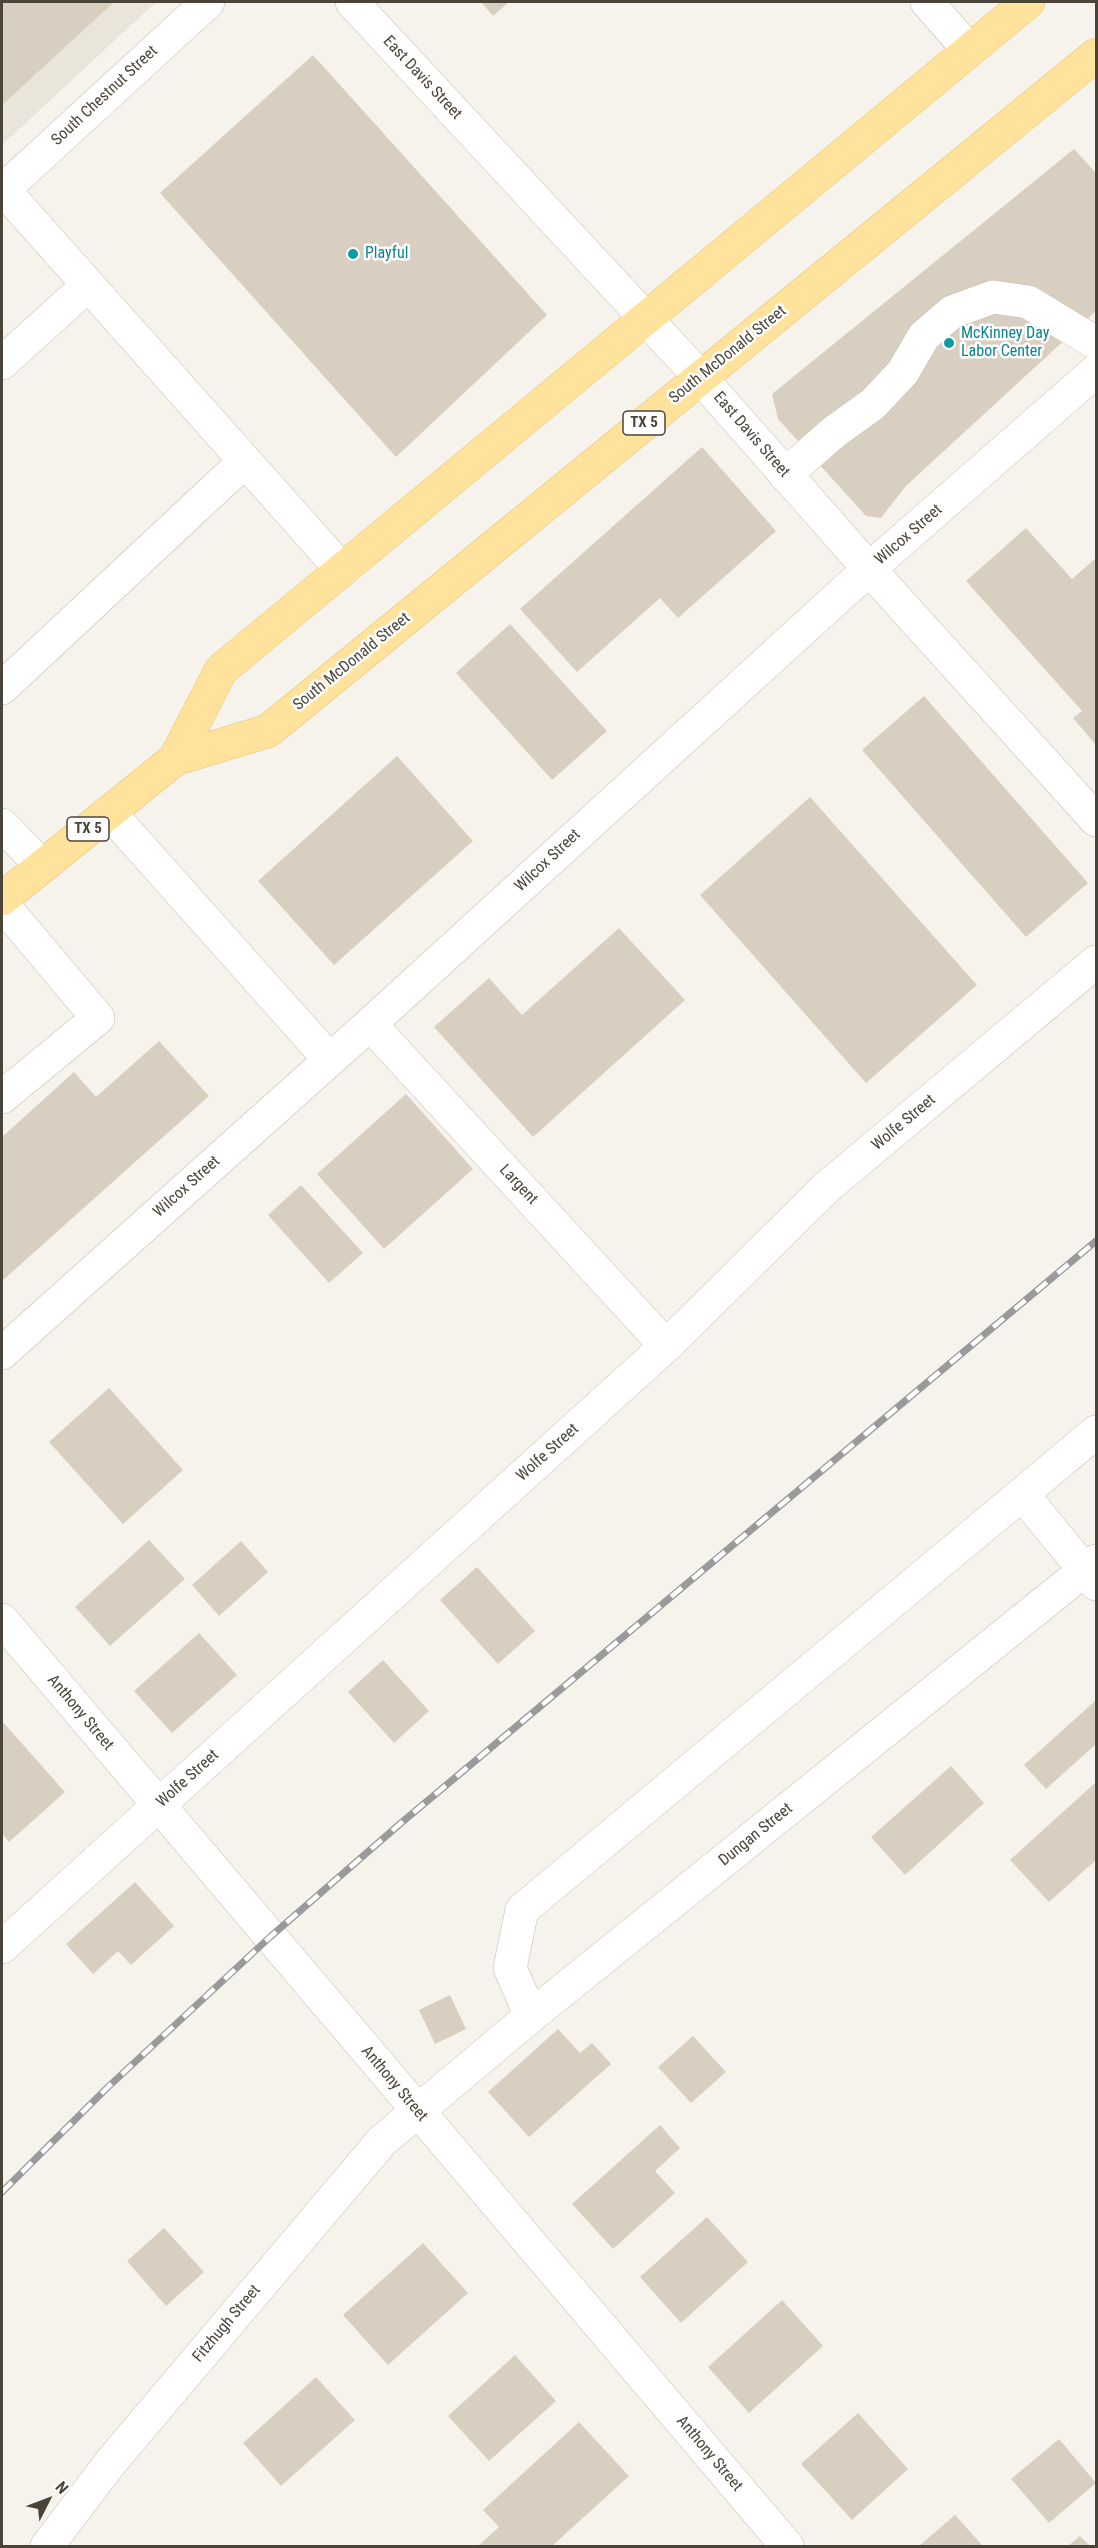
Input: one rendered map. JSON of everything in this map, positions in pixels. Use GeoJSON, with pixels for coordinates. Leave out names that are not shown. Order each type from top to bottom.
{"type":"FeatureCollection","features":[{"type":"Feature","properties":{"kind":"main road","name":"South McDonald Street"},"geometry":{"type":"LineString","coordinates":[[176,759],[221,670],[1028,2]]}},
{"type":"Feature","properties":{"kind":"main road","name":"South McDonald Street"},"geometry":{"type":"LineString","coordinates":[[2,899],[176,759],[268,730],[1096,55]]}},
{"type":"Feature","properties":{"kind":"street","name":"South Chestnut Street"},"geometry":{"type":"LineString","coordinates":[[2,190],[208,2]]}},
{"type":"Feature","properties":{"kind":"street","name":"East Davis Street"},"geometry":{"type":"LineString","coordinates":[[352,2],[700,377],[869,570],[1096,820]]}},
{"type":"Feature","properties":{"kind":"street"},"geometry":{"type":"LineString","coordinates":[[927,2],[969,50]]}},
{"type":"Feature","properties":{"kind":"street"},"geometry":{"type":"LineString","coordinates":[[2,190],[342,570]]}},
{"type":"Feature","properties":{"kind":"street"},"geometry":{"type":"LineString","coordinates":[[2,363],[88,285]]}},
{"type":"Feature","properties":{"kind":"street"},"geometry":{"type":"LineString","coordinates":[[785,475],[834,432],[873,404],[903,372],[924,336],[952,312],[993,297],[1028,302],[1096,343]]}},
{"type":"Feature","properties":{"kind":"street","name":"Wilcox Street"},"geometry":{"type":"LineString","coordinates":[[2,1353],[370,1024],[869,570],[1096,371]]}},
{"type":"Feature","properties":{"kind":"street"},"geometry":{"type":"LineString","coordinates":[[2,688],[245,461]]}},
{"type":"Feature","properties":{"kind":"street"},"geometry":{"type":"LineString","coordinates":[[109,812],[330,1060]]}},
{"type":"Feature","properties":{"kind":"street"},"geometry":{"type":"LineString","coordinates":[[2,825],[42,866]]}},
{"type":"Feature","properties":{"kind":"street"},"geometry":{"type":"LineString","coordinates":[[2,904],[98,1018],[2,1097]]}},
{"type":"Feature","properties":{"kind":"street","name":"Wolfe Street"},"geometry":{"type":"LineString","coordinates":[[2,1947],[666,1346],[827,1187],[1096,962]]}},
{"type":"Feature","properties":{"kind":"street","name":"Largent"},"geometry":{"type":"LineString","coordinates":[[370,1024],[666,1346]]}},
{"type":"Feature","properties":{"kind":"street"},"geometry":{"type":"LineString","coordinates":[[531,2016],[510,1968],[522,1910],[1096,1432]]}},
{"type":"Feature","properties":{"kind":"street"},"geometry":{"type":"LineString","coordinates":[[1022,1494],[1093,1572]]}},
{"type":"Feature","properties":{"kind":"street","name":"Dungan Street"},"geometry":{"type":"LineString","coordinates":[[418,2112],[531,2016],[1093,1572]]}},
{"type":"Feature","properties":{"kind":"street","name":"Anthony Street"},"geometry":{"type":"LineString","coordinates":[[2,1620],[787,2547]]}},
{"type":"Feature","properties":{"kind":"street","name":"Fitzhugh Street"},"geometry":{"type":"LineString","coordinates":[[47,2547],[111,2462],[369,2156],[418,2112]]}},
{"type":"Feature","properties":{"kind":"shaded area"},"geometry":{"type":"Polygon","coordinates":[[[2,2],[156,2],[2,145],[2,2]]]}},
{"type":"Feature","properties":{"kind":"building"},"geometry":{"type":"Polygon","coordinates":[[[2,2],[114,2],[2,105],[2,2]]]}},
{"type":"Feature","properties":{"kind":"building"},"geometry":{"type":"Polygon","coordinates":[[[481,2],[509,2],[493,16],[481,2]]]}},
{"type":"Feature","properties":{"kind":"building","name":"Playful"},"geometry":{"type":"Polygon","coordinates":[[[313,55],[547,315],[396,457],[160,193],[313,55]]]}},
{"type":"Feature","properties":{"kind":"building","name":"McKinney Day Labor Center"},"geometry":{"type":"Polygon","coordinates":[[[1074,149],[1096,173],[1096,311],[906,486],[881,518],[866,516],[778,419],[772,394],[1074,149]]]}},
{"type":"Feature","properties":{"kind":"building"},"geometry":{"type":"Polygon","coordinates":[[[702,447],[776,531],[678,618],[660,598],[577,672],[520,609],[702,447]]]}},
{"type":"Feature","properties":{"kind":"building"},"geometry":{"type":"Polygon","coordinates":[[[1026,528],[1072,579],[1096,558],[1096,745],[1073,718],[1082,711],[966,581],[1026,528]]]}},
{"type":"Feature","properties":{"kind":"building"},"geometry":{"type":"Polygon","coordinates":[[[510,624],[607,731],[552,780],[456,673],[510,624]]]}},
{"type":"Feature","properties":{"kind":"building"},"geometry":{"type":"Polygon","coordinates":[[[924,696],[1088,883],[1026,937],[862,750],[924,696]]]}},
{"type":"Feature","properties":{"kind":"building"},"geometry":{"type":"Polygon","coordinates":[[[397,756],[473,841],[334,965],[258,881],[397,756]]]}},
{"type":"Feature","properties":{"kind":"building"},"geometry":{"type":"Polygon","coordinates":[[[810,797],[977,985],[866,1083],[700,895],[810,797]]]}},
{"type":"Feature","properties":{"kind":"building"},"geometry":{"type":"Polygon","coordinates":[[[619,928],[685,1000],[533,1137],[434,1027],[489,978],[522,1015],[619,928]]]}},
{"type":"Feature","properties":{"kind":"building"},"geometry":{"type":"Polygon","coordinates":[[[159,1041],[209,1096],[2,1281],[2,1137],[74,1072],[96,1097],[159,1041]]]}},
{"type":"Feature","properties":{"kind":"building"},"geometry":{"type":"Polygon","coordinates":[[[406,1094],[473,1169],[384,1249],[317,1174],[406,1094]]]}},
{"type":"Feature","properties":{"kind":"building"},"geometry":{"type":"Polygon","coordinates":[[[301,1185],[363,1253],[329,1283],[268,1215],[301,1185]]]}},
{"type":"Feature","properties":{"kind":"building"},"geometry":{"type":"Polygon","coordinates":[[[109,1388],[183,1470],[123,1524],[49,1442],[109,1388]]]}},
{"type":"Feature","properties":{"kind":"building"},"geometry":{"type":"Polygon","coordinates":[[[149,1540],[185,1579],[110,1646],[75,1607],[149,1540]]]}},
{"type":"Feature","properties":{"kind":"building"},"geometry":{"type":"Polygon","coordinates":[[[241,1541],[268,1572],[219,1616],[192,1585],[241,1541]]]}},
{"type":"Feature","properties":{"kind":"building"},"geometry":{"type":"Polygon","coordinates":[[[477,1567],[535,1631],[498,1664],[440,1600],[477,1567]]]}},
{"type":"Feature","properties":{"kind":"building"},"geometry":{"type":"Polygon","coordinates":[[[199,1633],[237,1675],[172,1733],[134,1691],[199,1633]]]}},
{"type":"Feature","properties":{"kind":"building"},"geometry":{"type":"Polygon","coordinates":[[[383,1660],[429,1711],[394,1743],[348,1692],[383,1660]]]}},
{"type":"Feature","properties":{"kind":"building"},"geometry":{"type":"Polygon","coordinates":[[[1095,1701],[1096,1744],[1046,1789],[1024,1765],[1095,1701]]]}},
{"type":"Feature","properties":{"kind":"building"},"geometry":{"type":"Polygon","coordinates":[[[2,1721],[65,1792],[9,1842],[2,1833],[2,1721]]]}},
{"type":"Feature","properties":{"kind":"building"},"geometry":{"type":"Polygon","coordinates":[[[951,1766],[984,1803],[905,1875],[871,1837],[951,1766]]]}},
{"type":"Feature","properties":{"kind":"building"},"geometry":{"type":"Polygon","coordinates":[[[1096,1782],[1096,1860],[1049,1902],[1010,1860],[1096,1782]]]}},
{"type":"Feature","properties":{"kind":"building"},"geometry":{"type":"Polygon","coordinates":[[[135,1882],[174,1926],[131,1965],[118,1951],[93,1974],[66,1944],[135,1882]]]}},
{"type":"Feature","properties":{"kind":"building"},"geometry":{"type":"Polygon","coordinates":[[[450,1995],[466,2029],[435,2044],[419,2010],[450,1995]]]}},
{"type":"Feature","properties":{"kind":"building"},"geometry":{"type":"Polygon","coordinates":[[[558,2029],[580,2053],[592,2043],[611,2064],[529,2137],[488,2092],[558,2029]]]}},
{"type":"Feature","properties":{"kind":"building"},"geometry":{"type":"Polygon","coordinates":[[[693,2036],[726,2072],[691,2103],[658,2067],[693,2036]]]}},
{"type":"Feature","properties":{"kind":"building"},"geometry":{"type":"Polygon","coordinates":[[[660,2125],[680,2148],[655,2171],[675,2193],[613,2249],[572,2204],[660,2125]]]}},
{"type":"Feature","properties":{"kind":"building"},"geometry":{"type":"Polygon","coordinates":[[[707,2217],[748,2262],[681,2323],[640,2277],[707,2217]]]}},
{"type":"Feature","properties":{"kind":"building"},"geometry":{"type":"Polygon","coordinates":[[[164,2228],[204,2272],[166,2306],[127,2261],[164,2228]]]}},
{"type":"Feature","properties":{"kind":"building"},"geometry":{"type":"Polygon","coordinates":[[[423,2243],[468,2293],[388,2365],[343,2315],[423,2243]]]}},
{"type":"Feature","properties":{"kind":"building"},"geometry":{"type":"Polygon","coordinates":[[[782,2300],[823,2346],[749,2413],[708,2367],[782,2300]]]}},
{"type":"Feature","properties":{"kind":"building"},"geometry":{"type":"Polygon","coordinates":[[[515,2355],[556,2401],[489,2461],[448,2416],[515,2355]]]}},
{"type":"Feature","properties":{"kind":"building"},"geometry":{"type":"Polygon","coordinates":[[[316,2377],[355,2420],[281,2486],[243,2443],[316,2377]]]}},
{"type":"Feature","properties":{"kind":"building"},"geometry":{"type":"Polygon","coordinates":[[[858,2413],[908,2469],[852,2520],[801,2464],[858,2413]]]}},
{"type":"Feature","properties":{"kind":"building"},"geometry":{"type":"Polygon","coordinates":[[[579,2422],[629,2476],[552,2546],[478,2546],[499,2527],[483,2510],[579,2422]]]}},
{"type":"Feature","properties":{"kind":"building"},"geometry":{"type":"Polygon","coordinates":[[[1059,2439],[1096,2483],[1049,2523],[1011,2479],[1059,2439]]]}},
{"type":"Feature","properties":{"kind":"building"},"geometry":{"type":"Polygon","coordinates":[[[955,2515],[983,2546],[919,2546],[955,2515]]]}},
{"type":"Feature","properties":{"kind":"building"},"geometry":{"type":"Polygon","coordinates":[[[1080,2536],[1090,2546],[1068,2546],[1080,2536]]]}},
{"type":"Feature","properties":{"kind":"railway"},"geometry":{"type":"LineString","coordinates":[[2,2192],[108,2087],[270,1937],[401,1823],[1096,1241]]}},
{"type":"Feature","properties":{"kind":"place","name":"Playful"},"geometry":{"type":"Point","coordinates":[353,254]}},
{"type":"Feature","properties":{"kind":"place","name":"McKinney Day Labor Center"},"geometry":{"type":"Point","coordinates":[949,343]}}]}
